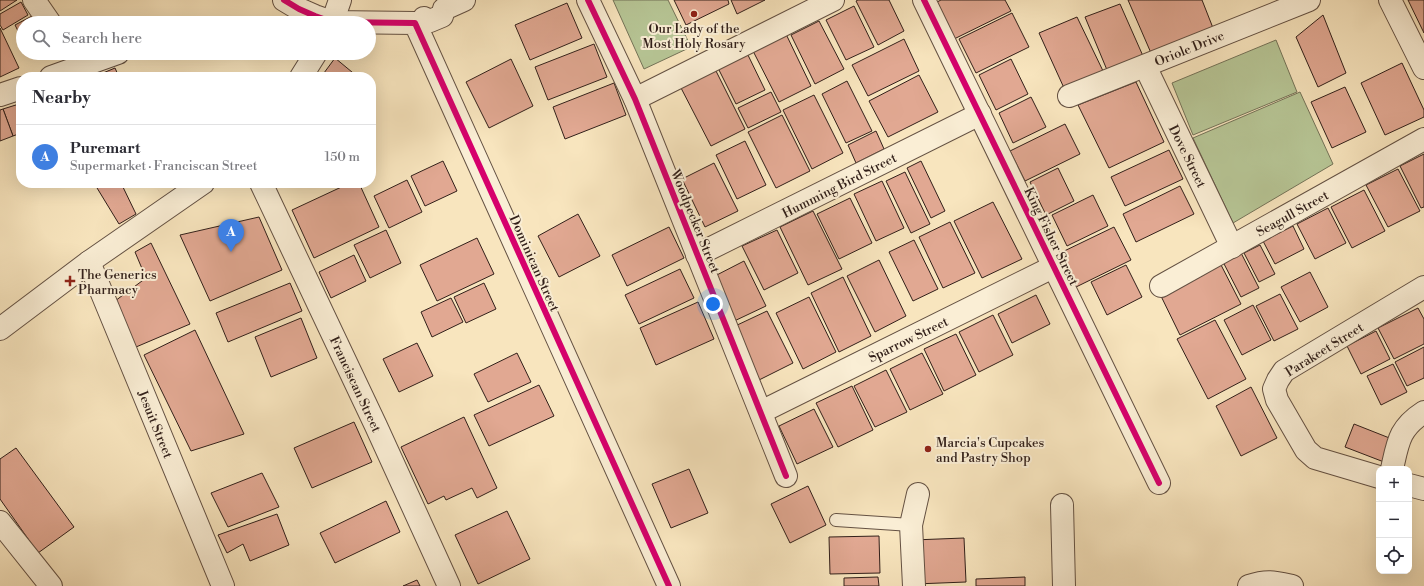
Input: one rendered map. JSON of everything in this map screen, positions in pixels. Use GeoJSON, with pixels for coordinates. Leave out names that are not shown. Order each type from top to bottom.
{"type":"FeatureCollection","features":[{"type":"Feature","properties":{"kind":"street"},"geometry":{"type":"LineString","coordinates":[[34,0],[45,16]]}},
{"type":"Feature","properties":{"kind":"street"},"geometry":{"type":"LineString","coordinates":[[284,0],[315,16]]}},
{"type":"Feature","properties":{"kind":"street"},"geometry":{"type":"LineString","coordinates":[[334,16],[340,0]]}},
{"type":"Feature","properties":{"kind":"street"},"geometry":{"type":"LineString","coordinates":[[376,21],[430,22],[442,16],[444,9],[464,0]]}},
{"type":"Feature","properties":{"kind":"street","name":"Woodpecker Street"},"geometry":{"type":"LineString","coordinates":[[588,0],[635,99],[786,476]]}},
{"type":"Feature","properties":{"kind":"street"},"geometry":{"type":"LineString","coordinates":[[635,99],[833,0]]}},
{"type":"Feature","properties":{"kind":"street","name":"King Fisher Street"},"geometry":{"type":"LineString","coordinates":[[924,0],[1159,483]]}},
{"type":"Feature","properties":{"kind":"street","name":"Oriole Drive"},"geometry":{"type":"LineString","coordinates":[[1069,96],[1309,0]]}},
{"type":"Feature","properties":{"kind":"street"},"geometry":{"type":"LineString","coordinates":[[1390,0],[1424,68]]}},
{"type":"Feature","properties":{"kind":"street","name":"Dominican Street"},"geometry":{"type":"LineString","coordinates":[[419,21],[669,586]]}},
{"type":"Feature","properties":{"kind":"street"},"geometry":{"type":"LineString","coordinates":[[58,72],[75,60]]}},
{"type":"Feature","properties":{"kind":"street"},"geometry":{"type":"LineString","coordinates":[[304,72],[312,60]]}},
{"type":"Feature","properties":{"kind":"street","name":"Dove Street"},"geometry":{"type":"LineString","coordinates":[[1145,66],[1232,247]]}},
{"type":"Feature","properties":{"kind":"street"},"geometry":{"type":"LineString","coordinates":[[0,95],[16,90]]}},
{"type":"Feature","properties":{"kind":"street","name":"Humming Bird Street"},"geometry":{"type":"LineString","coordinates":[[697,255],[980,114]]}},
{"type":"Feature","properties":{"kind":"street","name":"Seagull Street"},"geometry":{"type":"LineString","coordinates":[[1161,286],[1424,139]]}},
{"type":"Feature","properties":{"kind":"street"},"geometry":{"type":"LineString","coordinates":[[0,328],[89,262],[196,188]]}},
{"type":"Feature","properties":{"kind":"street","name":"Franciscan Street"},"geometry":{"type":"LineString","coordinates":[[263,188],[376,426],[449,586]]}},
{"type":"Feature","properties":{"kind":"street","name":"Jesuit Street"},"geometry":{"type":"LineString","coordinates":[[89,262],[223,586]]}},
{"type":"Feature","properties":{"kind":"street","name":"Sparrow Street"},"geometry":{"type":"LineString","coordinates":[[761,412],[1054,266]]}},
{"type":"Feature","properties":{"kind":"street","name":"Parakeet Street"},"geometry":{"type":"LineString","coordinates":[[1376,476],[1315,458],[1306,450],[1282,411],[1274,389],[1284,371],[1424,287]]}},
{"type":"Feature","properties":{"kind":"street"},"geometry":{"type":"LineString","coordinates":[[1393,466],[1402,432],[1416,417],[1424,412]]}},
{"type":"Feature","properties":{"kind":"street"},"geometry":{"type":"LineString","coordinates":[[1412,486],[1424,489]]}},
{"type":"Feature","properties":{"kind":"street"},"geometry":{"type":"LineString","coordinates":[[914,586],[911,525],[918,494]]}},
{"type":"Feature","properties":{"kind":"street"},"geometry":{"type":"LineString","coordinates":[[1062,505],[1064,586]]}},
{"type":"Feature","properties":{"kind":"street"},"geometry":{"type":"LineString","coordinates":[[0,522],[51,586]]}},
{"type":"Feature","properties":{"kind":"street"},"geometry":{"type":"LineString","coordinates":[[1249,586],[1271,581],[1292,586]]}},
{"type":"Feature","properties":{"kind":"lane"},"geometry":{"type":"LineString","coordinates":[[836,520],[911,525]]}},
{"type":"Feature","properties":{"kind":"green space"},"geometry":{"type":"Polygon","coordinates":[[[613,0],[668,0],[691,47],[644,69],[613,0]]]}},
{"type":"Feature","properties":{"kind":"green space"},"geometry":{"type":"Polygon","coordinates":[[[1276,40],[1297,92],[1193,135],[1172,83],[1276,40]]]}},
{"type":"Feature","properties":{"kind":"green space"},"geometry":{"type":"Polygon","coordinates":[[[1300,92],[1333,164],[1233,223],[1193,138],[1300,92]]]}},
{"type":"Feature","properties":{"kind":"building"},"geometry":{"type":"Polygon","coordinates":[[[0,0],[17,0],[0,11],[0,0]]]}},
{"type":"Feature","properties":{"kind":"building","name":"Our Lady of the Most Holy Rosary"},"geometry":{"type":"Polygon","coordinates":[[[674,0],[728,0],[729,4],[686,25],[674,0]]]}},
{"type":"Feature","properties":{"kind":"building"},"geometry":{"type":"Polygon","coordinates":[[[731,0],[765,0],[737,14],[731,0]]]}},
{"type":"Feature","properties":{"kind":"building"},"geometry":{"type":"Polygon","coordinates":[[[889,0],[904,31],[878,45],[856,1],[889,0]]]}},
{"type":"Feature","properties":{"kind":"building"},"geometry":{"type":"Polygon","coordinates":[[[941,0],[1005,0],[1011,11],[952,40],[935,3],[941,0]]]}},
{"type":"Feature","properties":{"kind":"building"},"geometry":{"type":"Polygon","coordinates":[[[1128,0],[1202,0],[1213,28],[1151,53],[1128,0]]]}},
{"type":"Feature","properties":{"kind":"building"},"geometry":{"type":"Polygon","coordinates":[[[1408,0],[1424,0],[1424,33],[1408,0]]]}},
{"type":"Feature","properties":{"kind":"building"},"geometry":{"type":"Polygon","coordinates":[[[21,2],[28,15],[16,16],[16,22],[3,30],[0,25],[0,14],[21,2]]]}},
{"type":"Feature","properties":{"kind":"building"},"geometry":{"type":"Polygon","coordinates":[[[567,3],[582,38],[530,60],[515,25],[567,3]]]}},
{"type":"Feature","properties":{"kind":"building"},"geometry":{"type":"Polygon","coordinates":[[[1120,4],[1143,56],[1107,70],[1085,17],[1120,4]]]}},
{"type":"Feature","properties":{"kind":"building"},"geometry":{"type":"Polygon","coordinates":[[[854,6],[874,47],[846,60],[826,20],[854,6]]]}},
{"type":"Feature","properties":{"kind":"building"},"geometry":{"type":"Polygon","coordinates":[[[1012,13],[1029,47],[976,73],[959,39],[1012,13]]]}},
{"type":"Feature","properties":{"kind":"building"},"geometry":{"type":"Polygon","coordinates":[[[1323,15],[1346,73],[1318,87],[1296,37],[1323,15]]]}},
{"type":"Feature","properties":{"kind":"building"},"geometry":{"type":"Polygon","coordinates":[[[1077,17],[1104,73],[1064,88],[1039,33],[1077,17]]]}},
{"type":"Feature","properties":{"kind":"building"},"geometry":{"type":"Polygon","coordinates":[[[819,21],[844,69],[815,84],[791,35],[819,21]]]}},
{"type":"Feature","properties":{"kind":"building"},"geometry":{"type":"Polygon","coordinates":[[[0,28],[19,68],[0,77],[0,28]]]}},
{"type":"Feature","properties":{"kind":"building"},"geometry":{"type":"Polygon","coordinates":[[[785,32],[811,86],[779,102],[752,49],[785,32]]]}},
{"type":"Feature","properties":{"kind":"building"},"geometry":{"type":"Polygon","coordinates":[[[904,39],[919,71],[868,96],[852,65],[904,39]]]}},
{"type":"Feature","properties":{"kind":"building"},"geometry":{"type":"Polygon","coordinates":[[[594,44],[607,77],[548,100],[535,67],[594,44]]]}},
{"type":"Feature","properties":{"kind":"building"},"geometry":{"type":"Polygon","coordinates":[[[746,51],[765,90],[736,104],[717,66],[746,51]]]}},
{"type":"Feature","properties":{"kind":"building"},"geometry":{"type":"Polygon","coordinates":[[[511,59],[533,106],[489,128],[466,82],[511,59]]]}},
{"type":"Feature","properties":{"kind":"building"},"geometry":{"type":"Polygon","coordinates":[[[1011,59],[1028,94],[996,110],[979,75],[1011,59]]]}},
{"type":"Feature","properties":{"kind":"building"},"geometry":{"type":"Polygon","coordinates":[[[334,60],[337,60],[352,72],[325,72],[334,60]]]}},
{"type":"Feature","properties":{"kind":"building"},"geometry":{"type":"Polygon","coordinates":[[[1402,63],[1424,110],[1424,117],[1385,135],[1361,83],[1402,63]]]}},
{"type":"Feature","properties":{"kind":"building"},"geometry":{"type":"Polygon","coordinates":[[[115,68],[117,72],[105,72],[115,68]]]}},
{"type":"Feature","properties":{"kind":"building"},"geometry":{"type":"Polygon","coordinates":[[[715,69],[745,129],[711,146],[680,86],[715,69]]]}},
{"type":"Feature","properties":{"kind":"building"},"geometry":{"type":"Polygon","coordinates":[[[919,75],[938,112],[888,137],[869,101],[919,75]]]}},
{"type":"Feature","properties":{"kind":"building"},"geometry":{"type":"Polygon","coordinates":[[[847,81],[872,131],[846,143],[822,94],[847,81]]]}},
{"type":"Feature","properties":{"kind":"building"},"geometry":{"type":"Polygon","coordinates":[[[1136,82],[1164,142],[1109,168],[1078,105],[1136,82]]]}},
{"type":"Feature","properties":{"kind":"building"},"geometry":{"type":"Polygon","coordinates":[[[614,83],[626,115],[565,139],[553,107],[614,83]]]}},
{"type":"Feature","properties":{"kind":"building"},"geometry":{"type":"Polygon","coordinates":[[[1345,87],[1366,132],[1332,148],[1311,102],[1345,87]]]}},
{"type":"Feature","properties":{"kind":"building"},"geometry":{"type":"Polygon","coordinates":[[[771,92],[781,112],[748,128],[738,108],[771,92]]]}},
{"type":"Feature","properties":{"kind":"building"},"geometry":{"type":"Polygon","coordinates":[[[814,95],[843,153],[812,169],[783,110],[814,95]]]}},
{"type":"Feature","properties":{"kind":"building"},"geometry":{"type":"Polygon","coordinates":[[[1031,97],[1046,127],[1013,143],[999,113],[1031,97]]]}},
{"type":"Feature","properties":{"kind":"building"},"geometry":{"type":"Polygon","coordinates":[[[16,105],[16,135],[13,136],[3,109],[16,105]]]}},
{"type":"Feature","properties":{"kind":"building"},"geometry":{"type":"Polygon","coordinates":[[[3,109],[13,136],[0,141],[0,110],[3,109]]]}},
{"type":"Feature","properties":{"kind":"building"},"geometry":{"type":"Polygon","coordinates":[[[782,115],[810,171],[776,188],[748,132],[782,115]]]}},
{"type":"Feature","properties":{"kind":"building"},"geometry":{"type":"Polygon","coordinates":[[[1065,124],[1080,154],[1025,181],[1010,151],[1065,124]]]}},
{"type":"Feature","properties":{"kind":"building"},"geometry":{"type":"Polygon","coordinates":[[[876,131],[884,149],[856,163],[848,145],[876,131]]]}},
{"type":"Feature","properties":{"kind":"building"},"geometry":{"type":"Polygon","coordinates":[[[745,141],[766,185],[737,199],[716,155],[745,141]]]}},
{"type":"Feature","properties":{"kind":"building"},"geometry":{"type":"Polygon","coordinates":[[[1169,150],[1183,179],[1125,206],[1111,177],[1169,150]]]}},
{"type":"Feature","properties":{"kind":"building"},"geometry":{"type":"Polygon","coordinates":[[[1424,154],[1424,207],[1421,208],[1400,166],[1424,154]]]}},
{"type":"Feature","properties":{"kind":"building"},"geometry":{"type":"Polygon","coordinates":[[[443,161],[457,191],[425,206],[411,176],[443,161]]]}},
{"type":"Feature","properties":{"kind":"building"},"geometry":{"type":"Polygon","coordinates":[[[921,161],[945,211],[931,218],[907,168],[921,161]]]}},
{"type":"Feature","properties":{"kind":"building"},"geometry":{"type":"Polygon","coordinates":[[[714,163],[738,211],[705,227],[682,179],[714,163]]]}},
{"type":"Feature","properties":{"kind":"building"},"geometry":{"type":"Polygon","coordinates":[[[1058,168],[1074,201],[1046,215],[1030,182],[1058,168]]]}},
{"type":"Feature","properties":{"kind":"building"},"geometry":{"type":"Polygon","coordinates":[[[1398,169],[1420,211],[1388,227],[1366,185],[1398,169]]]}},
{"type":"Feature","properties":{"kind":"building"},"geometry":{"type":"Polygon","coordinates":[[[905,172],[930,224],[911,233],[886,181],[905,172]]]}},
{"type":"Feature","properties":{"kind":"building"},"geometry":{"type":"Polygon","coordinates":[[[407,180],[422,212],[389,228],[374,196],[407,180]]]}},
{"type":"Feature","properties":{"kind":"building"},"geometry":{"type":"Polygon","coordinates":[[[882,181],[904,228],[876,241],[854,194],[882,181]]]}},
{"type":"Feature","properties":{"kind":"building"},"geometry":{"type":"Polygon","coordinates":[[[1180,186],[1194,214],[1136,242],[1123,214],[1180,186]]]}},
{"type":"Feature","properties":{"kind":"building"},"geometry":{"type":"Polygon","coordinates":[[[97,188],[123,188],[136,214],[119,224],[97,188]]]}},
{"type":"Feature","properties":{"kind":"building"},"geometry":{"type":"Polygon","coordinates":[[[339,188],[361,188],[379,227],[314,258],[292,210],[339,188]]]}},
{"type":"Feature","properties":{"kind":"building"},"geometry":{"type":"Polygon","coordinates":[[[1364,190],[1385,231],[1352,248],[1331,207],[1364,190]]]}},
{"type":"Feature","properties":{"kind":"building"},"geometry":{"type":"Polygon","coordinates":[[[1093,195],[1108,226],[1067,246],[1052,215],[1093,195]]]}},
{"type":"Feature","properties":{"kind":"building"},"geometry":{"type":"Polygon","coordinates":[[[850,198],[872,243],[839,259],[817,214],[850,198]]]}},
{"type":"Feature","properties":{"kind":"building"},"geometry":{"type":"Polygon","coordinates":[[[993,202],[1022,259],[982,278],[954,221],[993,202]]]}},
{"type":"Feature","properties":{"kind":"building"},"geometry":{"type":"Polygon","coordinates":[[[1328,208],[1346,243],[1315,259],[1297,224],[1328,208]]]}},
{"type":"Feature","properties":{"kind":"building"},"geometry":{"type":"Polygon","coordinates":[[[813,211],[842,269],[808,285],[780,227],[813,211]]]}},
{"type":"Feature","properties":{"kind":"building"},"geometry":{"type":"Polygon","coordinates":[[[578,214],[600,256],[559,277],[538,236],[578,214]]]}},
{"type":"Feature","properties":{"kind":"building"},"geometry":{"type":"Polygon","coordinates":[[[259,217],[282,270],[210,301],[180,235],[259,217]]]}},
{"type":"Feature","properties":{"kind":"building"},"geometry":{"type":"Polygon","coordinates":[[[950,222],[975,273],[943,288],[919,237],[950,222]]]}},
{"type":"Feature","properties":{"kind":"building"},"geometry":{"type":"Polygon","coordinates":[[[1293,226],[1304,249],[1275,264],[1263,241],[1293,226]]]}},
{"type":"Feature","properties":{"kind":"building"},"geometry":{"type":"Polygon","coordinates":[[[669,227],[684,258],[627,286],[612,255],[669,227]]]}},
{"type":"Feature","properties":{"kind":"building"},"geometry":{"type":"Polygon","coordinates":[[[1114,227],[1131,260],[1074,288],[1058,254],[1114,227]]]}},
{"type":"Feature","properties":{"kind":"building"},"geometry":{"type":"Polygon","coordinates":[[[386,230],[401,263],[370,278],[354,245],[386,230]]]}},
{"type":"Feature","properties":{"kind":"building"},"geometry":{"type":"Polygon","coordinates":[[[777,230],[798,273],[764,290],[742,246],[777,230]]]}},
{"type":"Feature","properties":{"kind":"building"},"geometry":{"type":"Polygon","coordinates":[[[477,238],[494,274],[437,301],[420,265],[477,238]]]}},
{"type":"Feature","properties":{"kind":"building"},"geometry":{"type":"Polygon","coordinates":[[[914,240],[938,289],[913,301],[889,252],[914,240]]]}},
{"type":"Feature","properties":{"kind":"building"},"geometry":{"type":"Polygon","coordinates":[[[151,243],[190,324],[136,347],[115,301],[146,278],[135,252],[151,243]]]}},
{"type":"Feature","properties":{"kind":"building"},"geometry":{"type":"Polygon","coordinates":[[[1260,245],[1275,274],[1259,282],[1244,253],[1260,245]]]}},
{"type":"Feature","properties":{"kind":"building"},"geometry":{"type":"Polygon","coordinates":[[[1239,249],[1259,288],[1241,297],[1221,258],[1239,249]]]}},
{"type":"Feature","properties":{"kind":"building"},"geometry":{"type":"Polygon","coordinates":[[[354,255],[366,281],[331,298],[319,272],[354,255]]]}},
{"type":"Feature","properties":{"kind":"building"},"geometry":{"type":"Polygon","coordinates":[[[879,260],[906,316],[875,332],[847,276],[879,260]]]}},
{"type":"Feature","properties":{"kind":"building"},"geometry":{"type":"Polygon","coordinates":[[[744,261],[766,306],[730,323],[709,279],[744,261]]]}},
{"type":"Feature","properties":{"kind":"building"},"geometry":{"type":"Polygon","coordinates":[[[1219,261],[1241,304],[1180,335],[1159,292],[1219,261]]]}},
{"type":"Feature","properties":{"kind":"building"},"geometry":{"type":"Polygon","coordinates":[[[1126,265],[1142,297],[1107,315],[1091,282],[1126,265]]]}},
{"type":"Feature","properties":{"kind":"building"},"geometry":{"type":"Polygon","coordinates":[[[680,269],[694,298],[639,324],[625,295],[680,269]]]}},
{"type":"Feature","properties":{"kind":"building"},"geometry":{"type":"Polygon","coordinates":[[[1310,272],[1328,307],[1300,322],[1281,287],[1310,272]]]}},
{"type":"Feature","properties":{"kind":"building"},"geometry":{"type":"Polygon","coordinates":[[[843,277],[871,336],[839,352],[811,293],[843,277]]]}},
{"type":"Feature","properties":{"kind":"building"},"geometry":{"type":"Polygon","coordinates":[[[290,283],[302,311],[228,342],[216,313],[290,283]]]}},
{"type":"Feature","properties":{"kind":"building"},"geometry":{"type":"Polygon","coordinates":[[[484,283],[496,309],[466,323],[454,297],[484,283]]]}},
{"type":"Feature","properties":{"kind":"building"},"geometry":{"type":"Polygon","coordinates":[[[1280,294],[1298,329],[1274,341],[1256,306],[1280,294]]]}},
{"type":"Feature","properties":{"kind":"building"},"geometry":{"type":"Polygon","coordinates":[[[1036,295],[1050,324],[1012,343],[998,314],[1036,295]]]}},
{"type":"Feature","properties":{"kind":"building"},"geometry":{"type":"Polygon","coordinates":[[[809,297],[836,352],[803,369],[776,313],[809,297]]]}},
{"type":"Feature","properties":{"kind":"building"},"geometry":{"type":"Polygon","coordinates":[[[451,298],[463,322],[432,337],[421,312],[451,298]]]}},
{"type":"Feature","properties":{"kind":"building"},"geometry":{"type":"Polygon","coordinates":[[[698,302],[714,339],[656,365],[640,328],[698,302]]]}},
{"type":"Feature","properties":{"kind":"building"},"geometry":{"type":"Polygon","coordinates":[[[1253,305],[1271,340],[1242,355],[1224,320],[1253,305]]]}},
{"type":"Feature","properties":{"kind":"building"},"geometry":{"type":"Polygon","coordinates":[[[1418,308],[1424,319],[1424,344],[1394,359],[1378,328],[1418,308]]]}},
{"type":"Feature","properties":{"kind":"building"},"geometry":{"type":"Polygon","coordinates":[[[767,311],[793,363],[759,380],[733,327],[767,311]]]}},
{"type":"Feature","properties":{"kind":"building"},"geometry":{"type":"Polygon","coordinates":[[[993,315],[1013,355],[979,372],[959,332],[993,315]]]}},
{"type":"Feature","properties":{"kind":"building"},"geometry":{"type":"Polygon","coordinates":[[[301,318],[317,358],[271,377],[255,337],[301,318]]]}},
{"type":"Feature","properties":{"kind":"building"},"geometry":{"type":"Polygon","coordinates":[[[1215,320],[1246,379],[1208,399],[1177,339],[1215,320]]]}},
{"type":"Feature","properties":{"kind":"building"},"geometry":{"type":"Polygon","coordinates":[[[195,330],[244,434],[191,451],[144,355],[195,330]]]}},
{"type":"Feature","properties":{"kind":"building"},"geometry":{"type":"Polygon","coordinates":[[[1376,331],[1390,359],[1361,374],[1347,346],[1376,331]]]}},
{"type":"Feature","properties":{"kind":"building"},"geometry":{"type":"Polygon","coordinates":[[[956,334],[976,375],[944,391],[924,349],[956,334]]]}},
{"type":"Feature","properties":{"kind":"building"},"geometry":{"type":"Polygon","coordinates":[[[417,343],[433,376],[399,392],[383,359],[417,343]]]}},
{"type":"Feature","properties":{"kind":"building"},"geometry":{"type":"Polygon","coordinates":[[[1424,347],[1424,378],[1407,386],[1395,362],[1424,347]]]}},
{"type":"Feature","properties":{"kind":"building"},"geometry":{"type":"Polygon","coordinates":[[[517,353],[531,382],[488,402],[474,374],[517,353]]]}},
{"type":"Feature","properties":{"kind":"building"},"geometry":{"type":"Polygon","coordinates":[[[922,353],[943,394],[910,410],[890,369],[922,353]]]}},
{"type":"Feature","properties":{"kind":"building"},"geometry":{"type":"Polygon","coordinates":[[[1393,364],[1407,392],[1381,405],[1367,376],[1393,364]]]}},
{"type":"Feature","properties":{"kind":"building"},"geometry":{"type":"Polygon","coordinates":[[[886,370],[907,412],[875,427],[854,386],[886,370]]]}},
{"type":"Feature","properties":{"kind":"building"},"geometry":{"type":"Polygon","coordinates":[[[539,385],[554,416],[489,446],[474,415],[539,385]]]}},
{"type":"Feature","properties":{"kind":"building"},"geometry":{"type":"Polygon","coordinates":[[[852,386],[873,430],[838,447],[816,403],[852,386]]]}},
{"type":"Feature","properties":{"kind":"building"},"geometry":{"type":"Polygon","coordinates":[[[1251,387],[1277,438],[1241,456],[1216,406],[1251,387]]]}},
{"type":"Feature","properties":{"kind":"building"},"geometry":{"type":"Polygon","coordinates":[[[814,409],[833,447],[797,464],[779,426],[814,409]]]}},
{"type":"Feature","properties":{"kind":"building"},"geometry":{"type":"Polygon","coordinates":[[[464,417],[497,488],[477,498],[472,488],[446,500],[444,496],[428,504],[401,447],[464,417]]]}},
{"type":"Feature","properties":{"kind":"building"},"geometry":{"type":"Polygon","coordinates":[[[354,422],[372,462],[312,488],[294,448],[354,422]]]}},
{"type":"Feature","properties":{"kind":"building"},"geometry":{"type":"Polygon","coordinates":[[[1354,424],[1392,439],[1384,462],[1345,447],[1354,424]]]}},
{"type":"Feature","properties":{"kind":"building"},"geometry":{"type":"Polygon","coordinates":[[[16,448],[74,527],[38,553],[0,499],[0,459],[16,448]]]}},
{"type":"Feature","properties":{"kind":"building"},"geometry":{"type":"Polygon","coordinates":[[[689,469],[708,513],[671,528],[652,484],[689,469]]]}},
{"type":"Feature","properties":{"kind":"building"},"geometry":{"type":"Polygon","coordinates":[[[262,473],[279,507],[228,527],[211,493],[262,473]]]}},
{"type":"Feature","properties":{"kind":"building"},"geometry":{"type":"Polygon","coordinates":[[[808,486],[826,525],[790,543],[771,504],[808,486]]]}},
{"type":"Feature","properties":{"kind":"building"},"geometry":{"type":"Polygon","coordinates":[[[386,501],[400,532],[335,563],[320,533],[386,501]]]}},
{"type":"Feature","properties":{"kind":"building"},"geometry":{"type":"Polygon","coordinates":[[[507,511],[530,559],[478,584],[455,535],[507,511]]]}},
{"type":"Feature","properties":{"kind":"building"},"geometry":{"type":"Polygon","coordinates":[[[277,514],[289,545],[250,561],[243,544],[227,553],[218,535],[277,514]]]}},
{"type":"Feature","properties":{"kind":"building"},"geometry":{"type":"Polygon","coordinates":[[[879,536],[880,573],[830,574],[829,537],[879,536]]]}},
{"type":"Feature","properties":{"kind":"building"},"geometry":{"type":"Polygon","coordinates":[[[964,538],[966,582],[915,584],[913,540],[964,538]]]}},
{"type":"Feature","properties":{"kind":"building"},"geometry":{"type":"Polygon","coordinates":[[[878,577],[879,586],[844,586],[844,578],[878,577]]]}},
{"type":"Feature","properties":{"kind":"building"},"geometry":{"type":"Polygon","coordinates":[[[1025,577],[1025,586],[976,586],[976,579],[1025,577]]]}},
{"type":"Feature","properties":{"kind":"building"},"geometry":{"type":"Polygon","coordinates":[[[417,580],[420,586],[403,586],[417,580]]]}},
{"type":"Feature","properties":{"kind":"cycle path"},"geometry":{"type":"LineString","coordinates":[[284,0],[315,16]]}},
{"type":"Feature","properties":{"kind":"cycle path"},"geometry":{"type":"LineString","coordinates":[[588,0],[635,99],[786,476]]}},
{"type":"Feature","properties":{"kind":"cycle path"},"geometry":{"type":"LineString","coordinates":[[924,0],[1159,483]]}},
{"type":"Feature","properties":{"kind":"cycle path"},"geometry":{"type":"LineString","coordinates":[[376,23],[415,23],[669,586]]}},
{"type":"Feature","properties":{"kind":"place","name":"Our Lady of the Most Holy Rosary"},"geometry":{"type":"Point","coordinates":[694,14]}},
{"type":"Feature","properties":{"kind":"place","name":"Puremart"},"geometry":{"type":"Point","coordinates":[231,252]}},
{"type":"Feature","properties":{"kind":"place","name":"The Generics Pharmacy"},"geometry":{"type":"Point","coordinates":[70,281]}},
{"type":"Feature","properties":{"kind":"place","name":"Marcia's Cupcakes and Pastry Shop"},"geometry":{"type":"Point","coordinates":[928,449]}}]}
